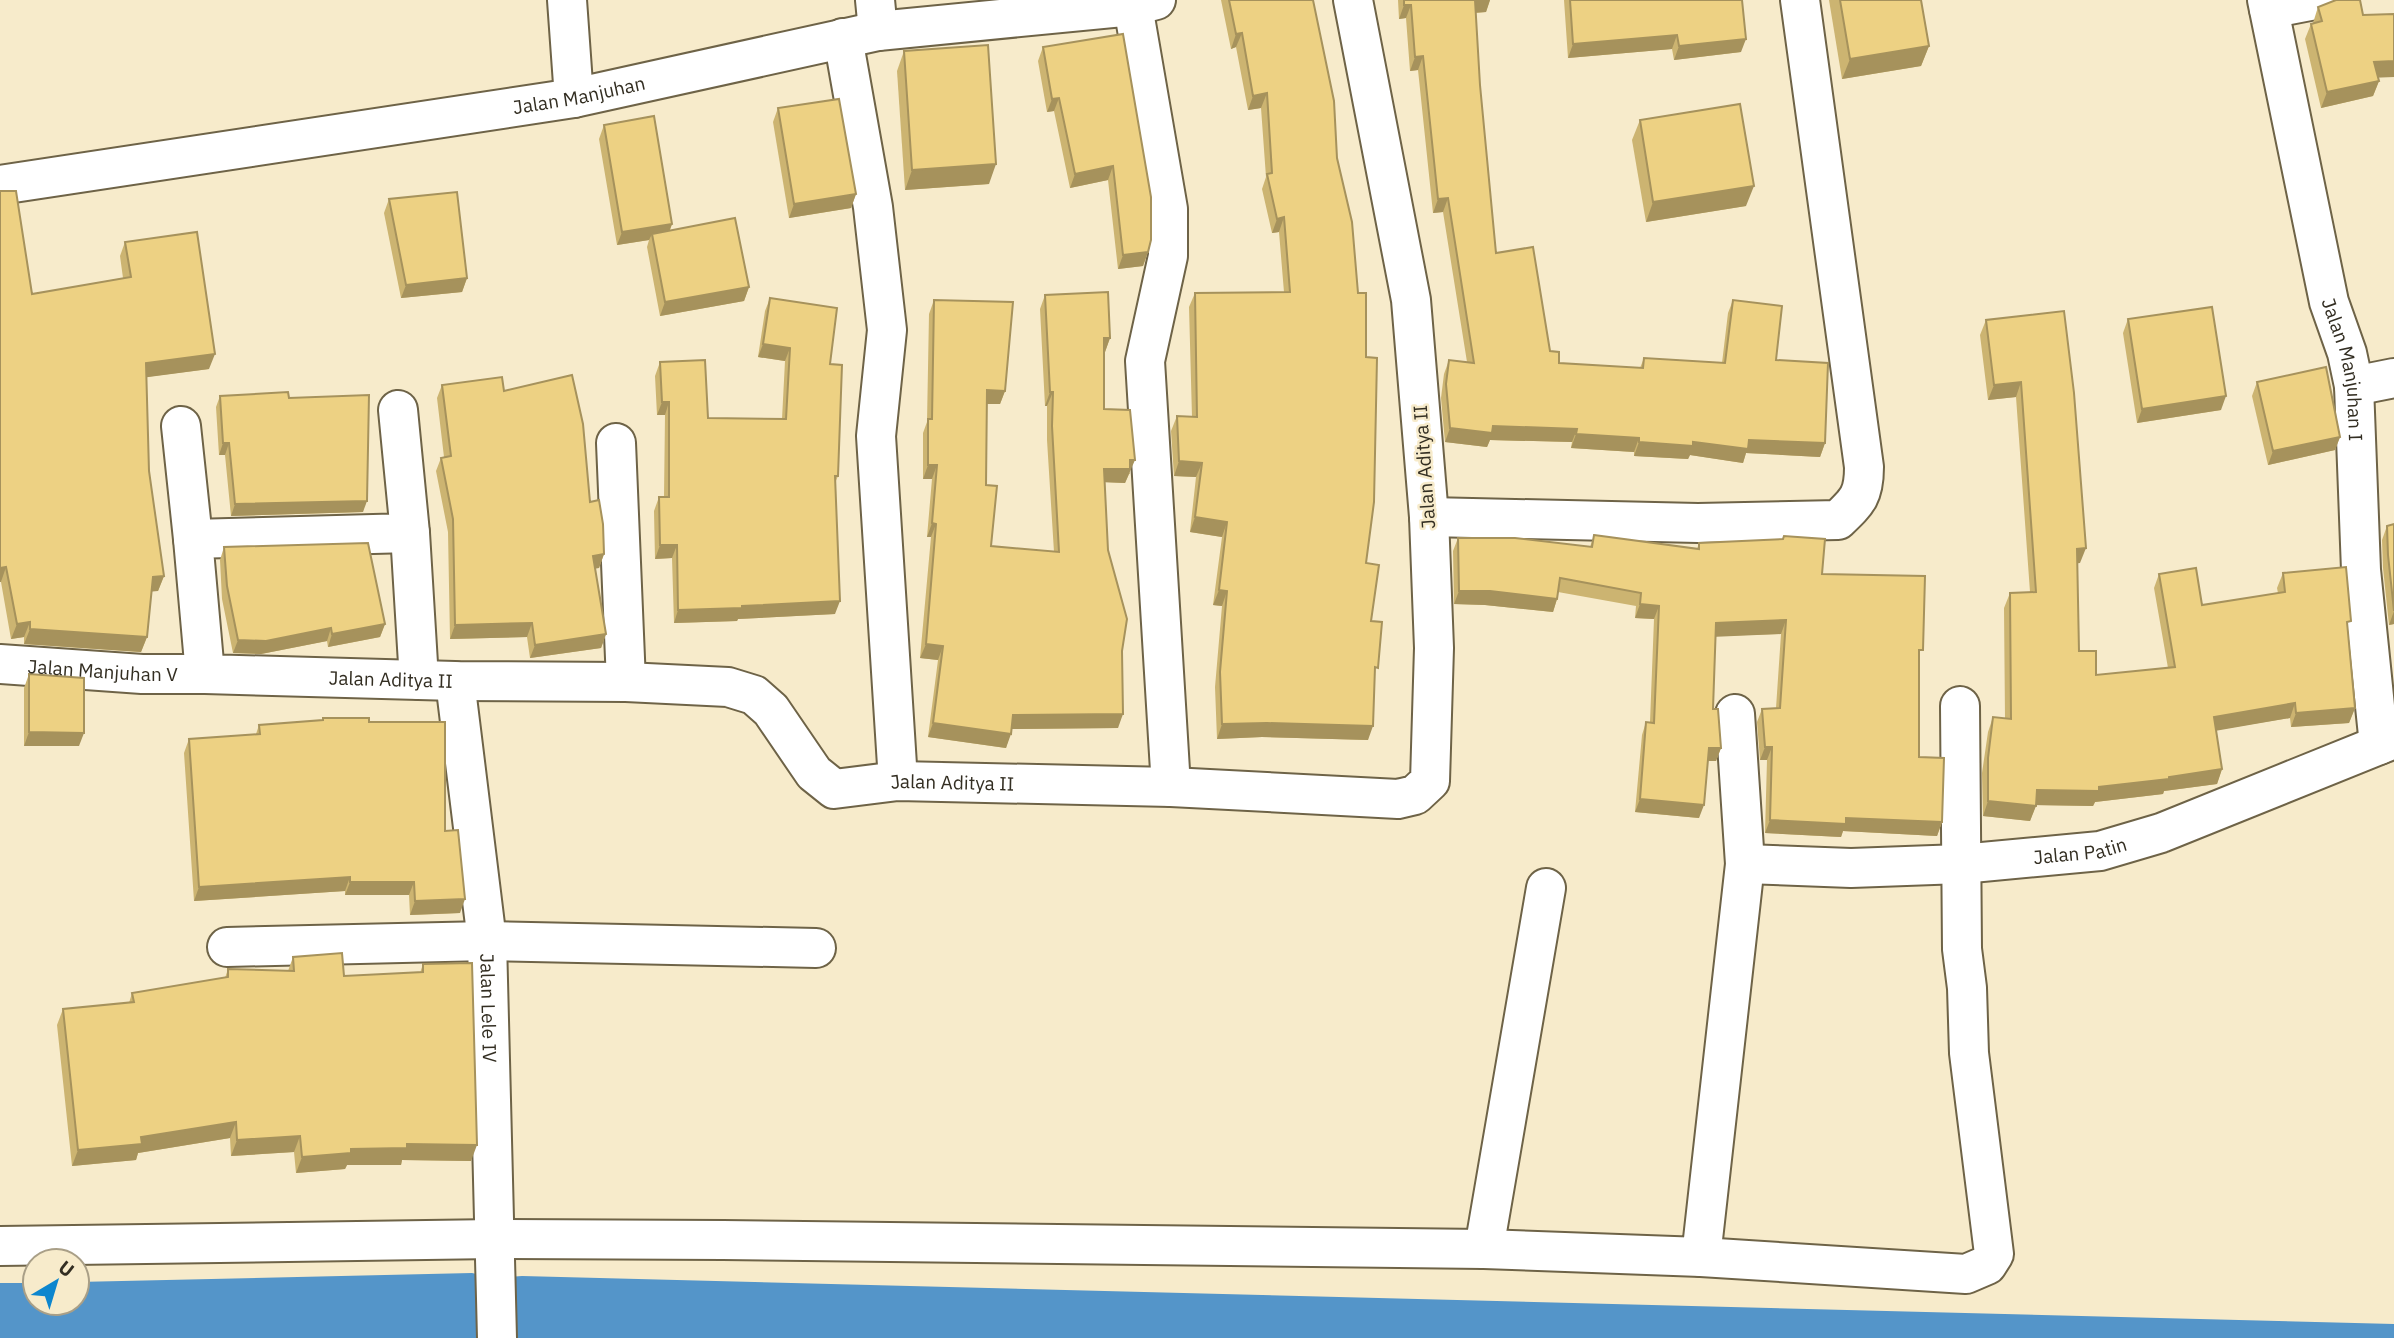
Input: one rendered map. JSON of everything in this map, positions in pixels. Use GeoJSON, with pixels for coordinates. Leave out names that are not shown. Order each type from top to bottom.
{"type":"FeatureCollection","features":[{"type":"Feature","properties":{"kind":"street"},"geometry":{"type":"LineString","coordinates":[[567,0],[573,98]]}},
{"type":"Feature","properties":{"kind":"street","name":"Jalan Aditya II"},"geometry":{"type":"LineString","coordinates":[[205,674],[626,682],[728,687],[754,695],[771,710],[814,773],[834,789],[898,781],[1171,788],[1398,799],[1415,795],[1430,781],[1434,648],[1429,517],[1411,300],[1353,0]]}},
{"type":"Feature","properties":{"kind":"street"},"geometry":{"type":"LineString","coordinates":[[1429,517],[1698,523],[1838,520],[1855,504],[1864,488],[1864,467],[1800,0]]}},
{"type":"Feature","properties":{"kind":"street"},"geometry":{"type":"LineString","coordinates":[[2268,4],[2315,0]]}},
{"type":"Feature","properties":{"kind":"street"},"geometry":{"type":"LineString","coordinates":[[1145,3],[1168,209],[1168,256],[1145,362],[1171,788]]}},
{"type":"Feature","properties":{"kind":"street","name":"Jalan Manjuhan"},"geometry":{"type":"LineString","coordinates":[[0,185],[573,98],[865,23],[1145,3]]}},
{"type":"Feature","properties":{"kind":"street","name":"Jalan Manjuhan I"},"geometry":{"type":"LineString","coordinates":[[2268,4],[2329,302],[2347,353],[2354,386],[2361,570],[2387,742]]}},
{"type":"Feature","properties":{"kind":"street"},"geometry":{"type":"LineString","coordinates":[[865,23],[873,207],[887,330],[876,436],[898,781]]}},
{"type":"Feature","properties":{"kind":"street"},"geometry":{"type":"LineString","coordinates":[[2354,386],[2394,378]]}},
{"type":"Feature","properties":{"kind":"street"},"geometry":{"type":"LineString","coordinates":[[192,538],[410,533],[398,410]]}},
{"type":"Feature","properties":{"kind":"street"},"geometry":{"type":"LineString","coordinates":[[181,426],[205,674]]}},
{"type":"Feature","properties":{"kind":"street"},"geometry":{"type":"LineString","coordinates":[[616,443],[626,682]]}},
{"type":"Feature","properties":{"kind":"street","name":"Jalan Lele IV"},"geometry":{"type":"LineString","coordinates":[[410,533],[487,941],[497,1338]]}},
{"type":"Feature","properties":{"kind":"street","name":"Jalan Manjuhan V"},"geometry":{"type":"LineString","coordinates":[[0,664],[142,674],[205,674]]}},
{"type":"Feature","properties":{"kind":"street"},"geometry":{"type":"LineString","coordinates":[[0,1246],[495,1239],[1484,1249],[1701,1256],[1966,1274],[1987,1265],[1994,1254],[1969,1053],[1962,948],[1960,706]]}},
{"type":"Feature","properties":{"kind":"street"},"geometry":{"type":"LineString","coordinates":[[1701,1256],[1745,864],[1735,714]]}},
{"type":"Feature","properties":{"kind":"street","name":"Jalan Patin"},"geometry":{"type":"LineString","coordinates":[[1745,864],[1851,869],[1961,864],[2100,851],[2161,833],[2387,742]]}},
{"type":"Feature","properties":{"kind":"street"},"geometry":{"type":"LineString","coordinates":[[1484,1249],[1546,888]]}},
{"type":"Feature","properties":{"kind":"street"},"geometry":{"type":"LineString","coordinates":[[228,947],[487,941],[816,948]]}},
{"type":"Feature","properties":{"kind":"water"},"geometry":{"type":"Polygon","coordinates":[[[472,1273],[495,1278],[522,1276],[2394,1324],[2394,1338],[0,1338],[0,1283],[21,1283],[21,1317],[91,1317],[91,1282],[472,1273]]]}},
{"type":"Feature","properties":{"kind":"building"},"geometry":{"type":"Polygon","coordinates":[[[1229,0],[1313,0],[1334,101],[1337,158],[1352,222],[1358,293],[1366,293],[1366,357],[1377,358],[1374,502],[1366,563],[1379,565],[1371,621],[1382,622],[1378,668],[1375,667],[1373,726],[1222,724],[1220,672],[1227,591],[1219,590],[1227,522],[1195,517],[1202,463],[1179,461],[1177,416],[1197,417],[1195,293],[1290,292],[1284,217],[1277,219],[1267,174],[1272,173],[1267,93],[1253,96],[1242,33],[1236,34],[1229,0]]]}},
{"type":"Feature","properties":{"kind":"building"},"geometry":{"type":"Polygon","coordinates":[[[1404,0],[1475,0],[1496,253],[1533,247],[1550,351],[1559,352],[1559,363],[1643,368],[1644,358],[1725,363],[1733,300],[1782,306],[1776,360],[1828,363],[1825,443],[1749,440],[1748,449],[1693,442],[1693,446],[1639,442],[1639,438],[1576,434],[1577,429],[1493,426],[1492,433],[1450,428],[1446,384],[1449,360],[1474,363],[1448,198],[1438,199],[1423,56],[1415,57],[1411,5],[1404,5],[1404,0]]]}},
{"type":"Feature","properties":{"kind":"building"},"geometry":{"type":"Polygon","coordinates":[[[1570,0],[1742,0],[1746,39],[1679,46],[1677,35],[1573,44],[1570,0]]]}},
{"type":"Feature","properties":{"kind":"building"},"geometry":{"type":"Polygon","coordinates":[[[1840,0],[1921,0],[1929,46],[1850,59],[1840,0]]]}},
{"type":"Feature","properties":{"kind":"building"},"geometry":{"type":"Polygon","coordinates":[[[2336,0],[2360,0],[2363,15],[2394,14],[2394,61],[2374,62],[2379,81],[2327,92],[2311,24],[2322,21],[2318,7],[2336,0]]]}},
{"type":"Feature","properties":{"kind":"building"},"geometry":{"type":"Polygon","coordinates":[[[1123,34],[1151,197],[1151,240],[1148,252],[1123,255],[1113,166],[1075,174],[1059,98],[1052,99],[1043,47],[1123,34]]]}},
{"type":"Feature","properties":{"kind":"building"},"geometry":{"type":"Polygon","coordinates":[[[988,45],[996,164],[912,170],[904,51],[988,45]]]}},
{"type":"Feature","properties":{"kind":"building"},"geometry":{"type":"Polygon","coordinates":[[[839,99],[856,194],[794,204],[778,108],[839,99]]]}},
{"type":"Feature","properties":{"kind":"building"},"geometry":{"type":"Polygon","coordinates":[[[1740,104],[1754,186],[1653,202],[1640,120],[1740,104]]]}},
{"type":"Feature","properties":{"kind":"building"},"geometry":{"type":"Polygon","coordinates":[[[654,116],[672,224],[622,232],[604,125],[654,116]]]}},
{"type":"Feature","properties":{"kind":"building"},"geometry":{"type":"Polygon","coordinates":[[[0,191],[16,191],[32,294],[131,277],[125,242],[197,232],[215,354],[146,363],[149,471],[164,576],[153,577],[147,637],[30,629],[30,622],[17,624],[6,567],[0,568],[0,191]]]}},
{"type":"Feature","properties":{"kind":"building"},"geometry":{"type":"Polygon","coordinates":[[[457,192],[467,278],[406,285],[389,199],[457,192]]]}},
{"type":"Feature","properties":{"kind":"building"},"geometry":{"type":"Polygon","coordinates":[[[735,218],[749,287],[665,302],[652,234],[735,218]]]}},
{"type":"Feature","properties":{"kind":"building"},"geometry":{"type":"Polygon","coordinates":[[[1108,292],[1110,338],[1104,338],[1104,409],[1130,410],[1135,460],[1130,460],[1130,469],[1104,469],[1108,550],[1127,619],[1122,651],[1123,714],[1013,715],[1011,734],[933,723],[943,646],[926,644],[936,524],[932,523],[937,465],[928,465],[928,419],[932,419],[934,300],[1013,302],[1005,391],[987,390],[986,485],[997,486],[991,546],[1059,552],[1052,426],[1053,392],[1050,392],[1045,295],[1108,292]]]}},
{"type":"Feature","properties":{"kind":"building"},"geometry":{"type":"Polygon","coordinates":[[[770,298],[837,308],[830,364],[842,365],[838,476],[835,476],[840,601],[678,610],[677,545],[660,545],[659,497],[669,497],[669,402],[662,402],[660,362],[705,360],[708,418],[786,419],[790,348],[763,344],[770,298]]]}},
{"type":"Feature","properties":{"kind":"building"},"geometry":{"type":"Polygon","coordinates":[[[2212,307],[2226,396],[2142,409],[2128,319],[2212,307]]]}},
{"type":"Feature","properties":{"kind":"building"},"geometry":{"type":"Polygon","coordinates":[[[2064,311],[2074,393],[2086,548],[2077,549],[2079,651],[2096,651],[2096,675],[2175,667],[2159,574],[2196,568],[2202,605],[2285,592],[2283,573],[2346,567],[2351,621],[2347,622],[2355,708],[2296,713],[2295,703],[2214,717],[2222,769],[2169,779],[2099,787],[2099,791],[2037,790],[2036,806],[1988,801],[1988,758],[1993,717],[2011,719],[2010,593],[2036,592],[2021,382],[1994,385],[1986,320],[2064,311]]]}},
{"type":"Feature","properties":{"kind":"building"},"geometry":{"type":"Polygon","coordinates":[[[2326,367],[2340,437],[2273,451],[2257,382],[2326,367]]]}},
{"type":"Feature","properties":{"kind":"building"},"geometry":{"type":"Polygon","coordinates":[[[572,375],[583,424],[590,502],[599,500],[603,524],[604,554],[593,556],[606,634],[535,645],[532,623],[455,625],[453,519],[441,458],[451,456],[442,385],[502,377],[504,391],[572,375]]]}},
{"type":"Feature","properties":{"kind":"building"},"geometry":{"type":"Polygon","coordinates":[[[288,392],[289,398],[369,395],[367,501],[235,504],[229,443],[223,443],[220,396],[288,392]]]}},
{"type":"Feature","properties":{"kind":"building"},"geometry":{"type":"Polygon","coordinates":[[[2394,524],[2394,611],[2387,526],[2394,524]]]}},
{"type":"Feature","properties":{"kind":"building"},"geometry":{"type":"Polygon","coordinates":[[[1594,535],[1699,549],[1699,543],[1783,539],[1784,536],[1825,539],[1822,574],[1925,576],[1923,650],[1919,650],[1919,757],[1944,758],[1942,822],[1846,818],[1846,824],[1770,820],[1772,747],[1765,747],[1762,709],[1780,708],[1786,620],[1716,623],[1713,709],[1718,709],[1721,748],[1709,748],[1704,805],[1640,799],[1646,722],[1654,723],[1659,606],[1640,604],[1641,593],[1560,578],[1557,599],[1490,591],[1459,591],[1458,538],[1515,538],[1592,547],[1594,535]]]}},
{"type":"Feature","properties":{"kind":"building"},"geometry":{"type":"Polygon","coordinates":[[[368,543],[385,624],[332,634],[331,628],[266,641],[238,640],[227,586],[224,547],[368,543]]]}},
{"type":"Feature","properties":{"kind":"building"},"geometry":{"type":"Polygon","coordinates":[[[29,674],[84,678],[84,733],[29,732],[29,674]]]}},
{"type":"Feature","properties":{"kind":"building"},"geometry":{"type":"Polygon","coordinates":[[[323,718],[369,718],[369,722],[445,722],[445,831],[458,830],[465,899],[415,901],[414,882],[350,882],[350,877],[199,887],[189,739],[260,734],[259,725],[323,718]]]}},
{"type":"Feature","properties":{"kind":"building"},"geometry":{"type":"Polygon","coordinates":[[[342,953],[344,976],[423,972],[423,964],[472,963],[477,1145],[407,1144],[407,1148],[351,1149],[351,1153],[302,1157],[300,1136],[237,1140],[236,1122],[141,1137],[142,1144],[78,1150],[63,1009],[134,1002],[132,993],[228,977],[228,969],[294,971],[293,957],[342,953]]]}}]}
